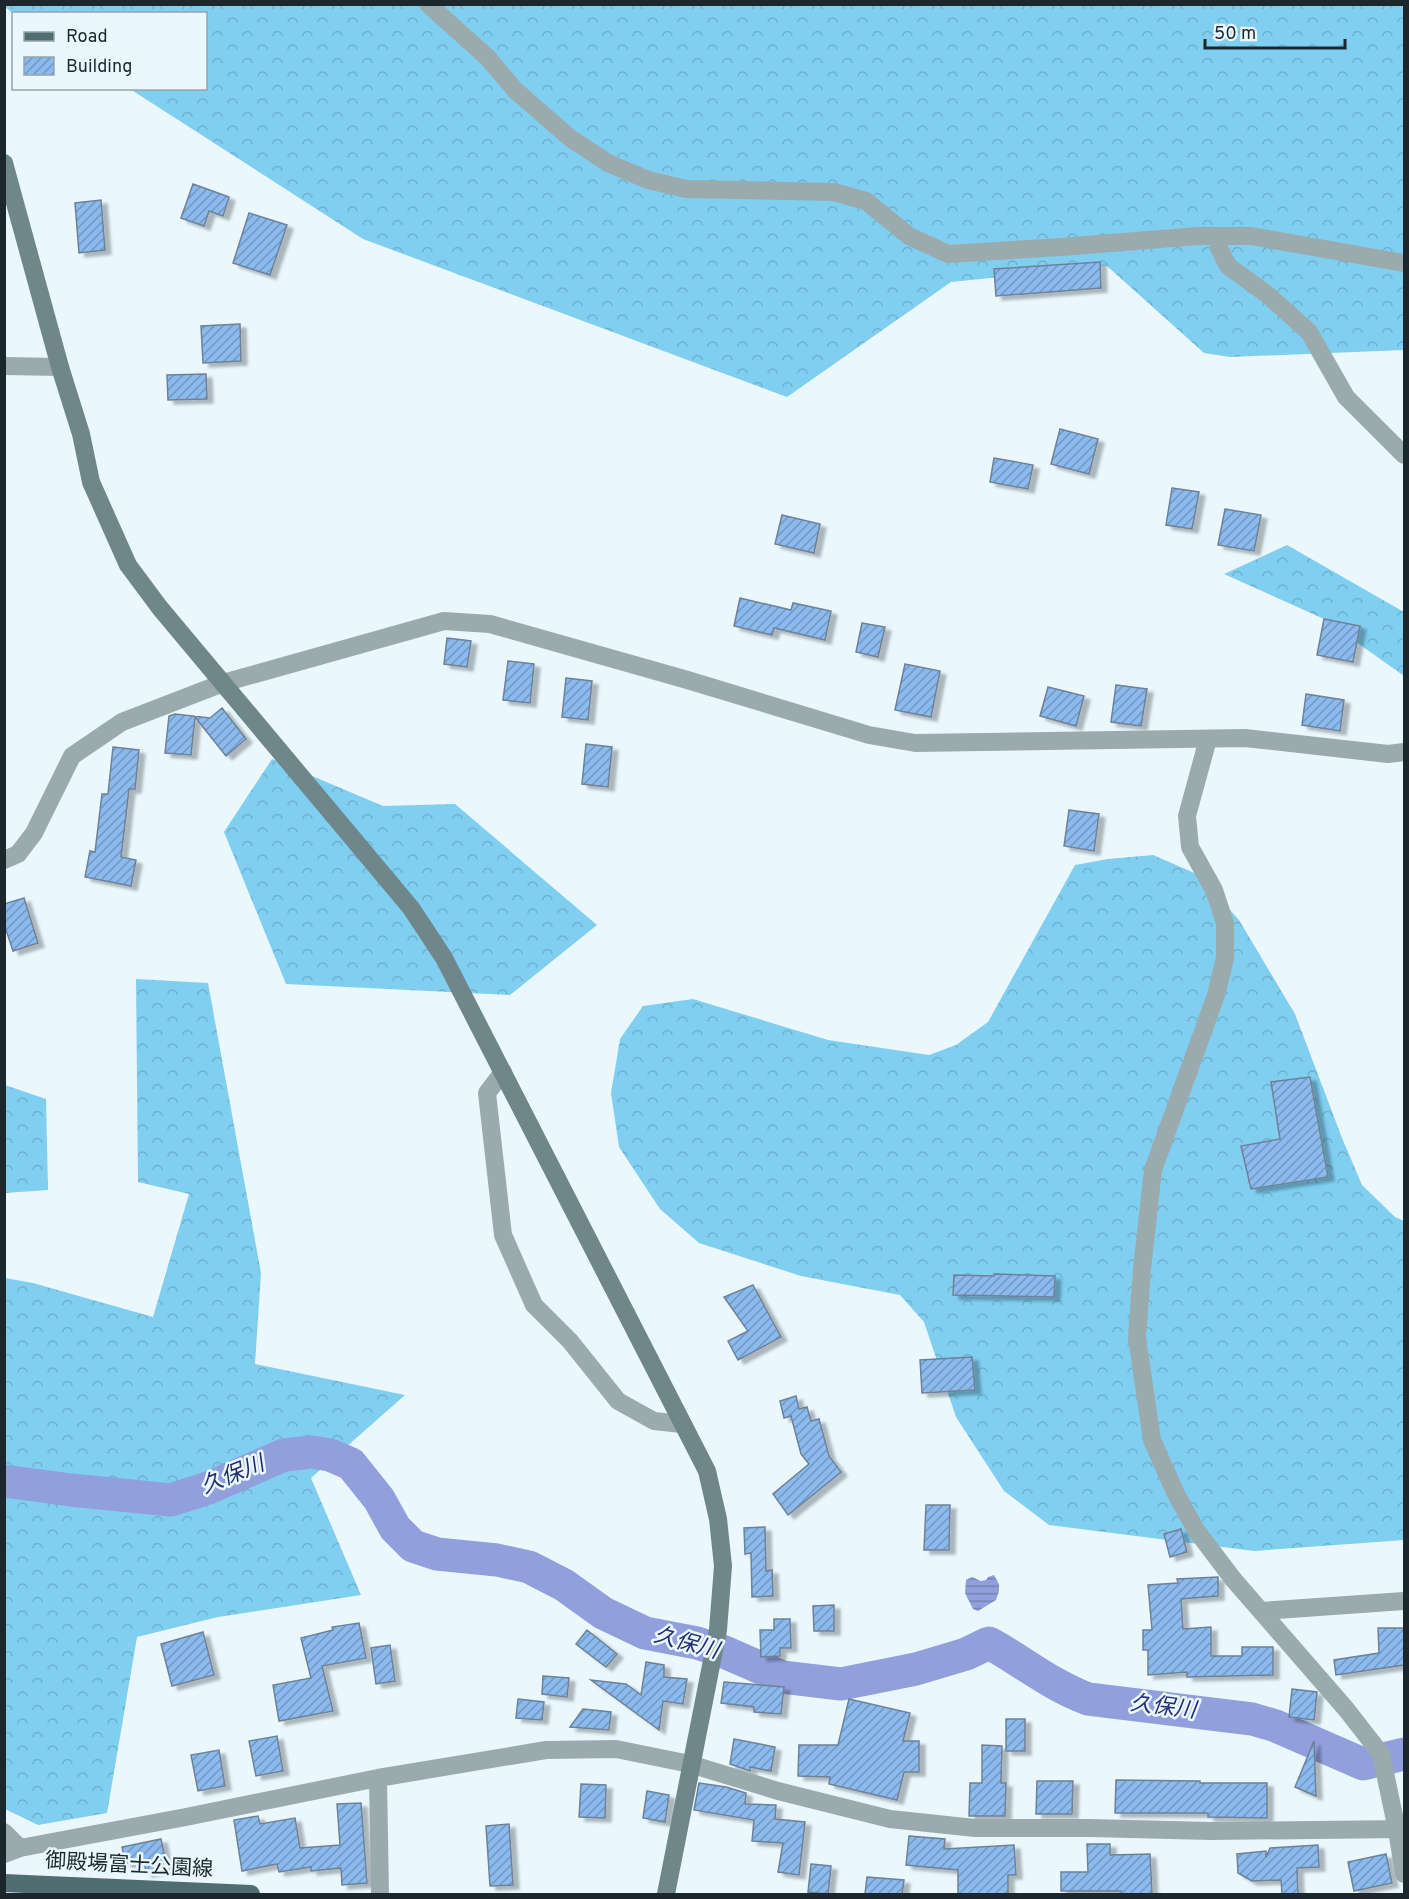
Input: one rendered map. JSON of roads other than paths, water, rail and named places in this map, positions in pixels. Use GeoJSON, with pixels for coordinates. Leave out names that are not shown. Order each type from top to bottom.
{"type":"FeatureCollection","features":[{"type":"Feature","properties":{"kind":"main road","name":"御殿場富士公園線"},"geometry":{"type":"LineString","coordinates":[[4,1883],[251,1894]]}},
{"type":"Feature","properties":{"kind":"street"},"geometry":{"type":"LineString","coordinates":[[428,4],[487,57],[514,90],[570,138],[608,163],[648,180],[686,189],[834,192],[866,201],[909,236],[948,254],[1216,236],[1251,236],[1404,263]]}},
{"type":"Feature","properties":{"kind":"street"},"geometry":{"type":"LineString","coordinates":[[4,163],[60,367],[81,434],[91,482],[128,565],[160,608],[411,908],[444,958],[707,1471],[718,1520],[723,1566],[718,1630],[666,1894]]}},
{"type":"Feature","properties":{"kind":"street"},"geometry":{"type":"LineString","coordinates":[[1216,236],[1228,266],[1268,295],[1309,332],[1346,397],[1404,455]]}},
{"type":"Feature","properties":{"kind":"street"},"geometry":{"type":"LineString","coordinates":[[4,366],[60,367]]}},
{"type":"Feature","properties":{"kind":"street"},"geometry":{"type":"LineString","coordinates":[[4,860],[18,854],[34,833],[72,756],[122,722],[223,684],[444,621],[490,624],[869,735],[915,743],[1245,738],[1388,754],[1404,752]]}},
{"type":"Feature","properties":{"kind":"street"},"geometry":{"type":"LineString","coordinates":[[1208,739],[1187,816],[1190,847],[1214,890],[1224,923],[1225,958],[1216,995],[1153,1170],[1137,1338],[1152,1440],[1176,1494],[1196,1530],[1233,1579],[1346,1709],[1382,1761],[1401,1829],[1404,1874]]}},
{"type":"Feature","properties":{"kind":"street"},"geometry":{"type":"LineString","coordinates":[[503,1072],[487,1094],[503,1234],[534,1305],[570,1341],[618,1401],[654,1421],[682,1424]]}},
{"type":"Feature","properties":{"kind":"street"},"geometry":{"type":"LineString","coordinates":[[1261,1611],[1404,1601]]}},
{"type":"Feature","properties":{"kind":"street"},"geometry":{"type":"LineString","coordinates":[[4,1832],[12,1851],[378,1778],[546,1750],[616,1749],[690,1764],[778,1791],[890,1819],[975,1828],[1211,1831],[1401,1829]]}},
{"type":"Feature","properties":{"kind":"street"},"geometry":{"type":"LineString","coordinates":[[378,1778],[380,1894]]}},
{"type":"Feature","properties":{"kind":"waterway","name":"久保川"},"geometry":{"type":"LineString","coordinates":[[4,1481],[171,1500],[208,1488],[284,1455],[311,1452],[330,1455],[351,1464],[379,1499],[395,1528],[413,1546],[437,1554],[497,1560],[529,1567],[564,1585],[603,1613],[645,1633],[697,1643],[722,1651],[782,1677],[841,1684],[916,1669],[966,1654],[989,1643],[1050,1680],[1088,1699],[1252,1719],[1276,1726],[1363,1764],[1404,1754]]}}]}
